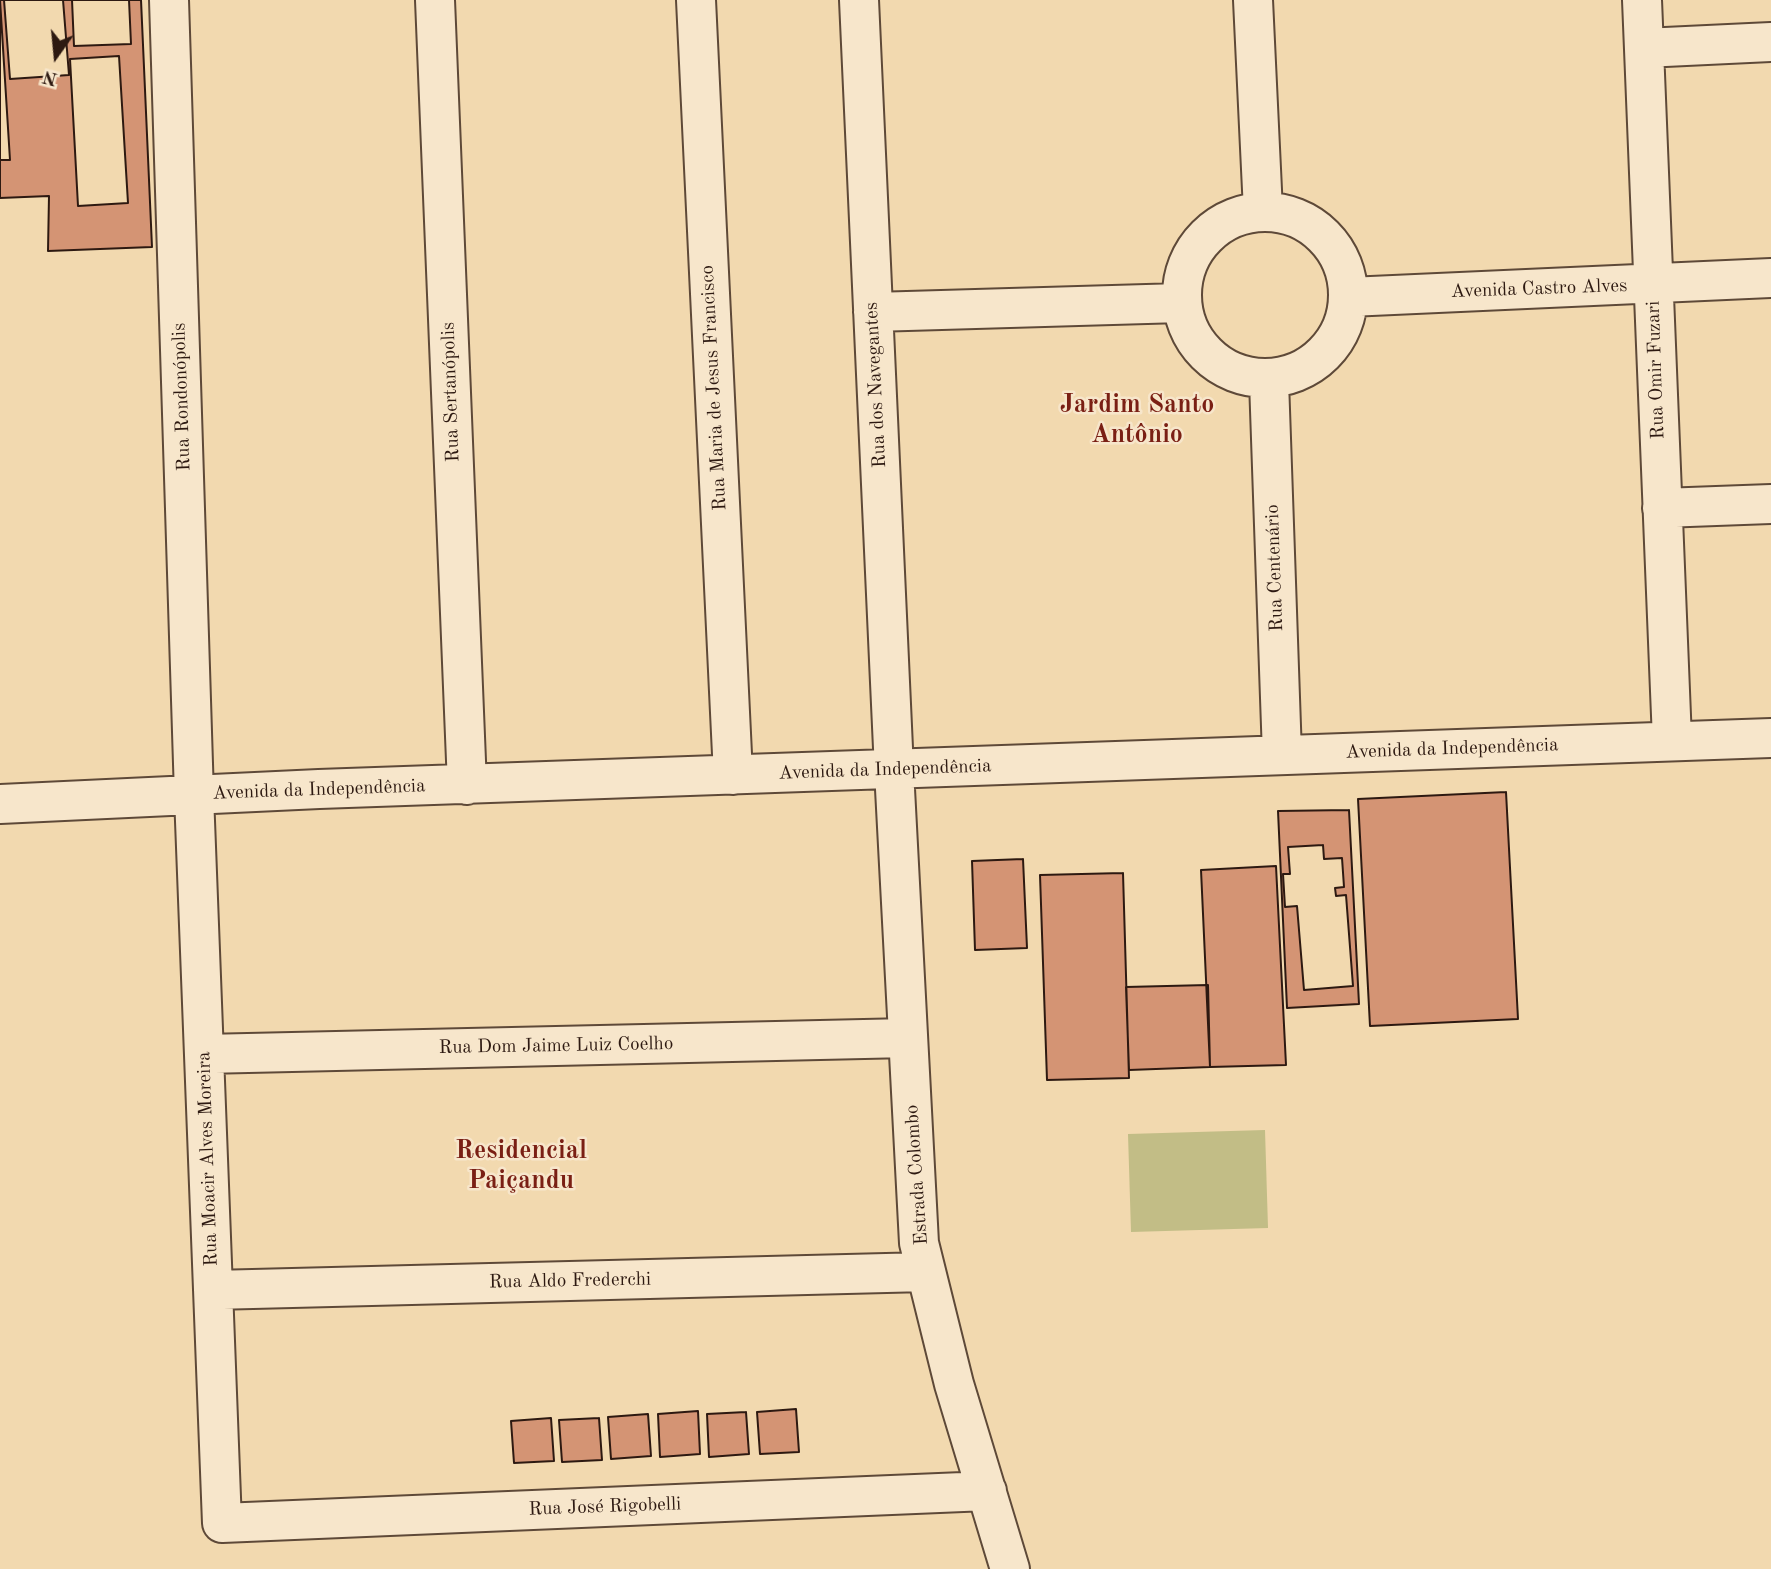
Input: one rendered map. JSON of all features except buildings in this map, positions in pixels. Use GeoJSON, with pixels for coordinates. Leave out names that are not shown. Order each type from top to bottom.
{"type":"FeatureCollection","features":[{"type":"Feature","properties":{"kind":"street","name":"Rua Rondonópolis"},"geometry":{"type":"LineString","coordinates":[[169,0],[194,795]]}},
{"type":"Feature","properties":{"kind":"street","name":"Rua Sertanópolis"},"geometry":{"type":"LineString","coordinates":[[435,0],[467,785]]}},
{"type":"Feature","properties":{"kind":"street","name":"Rua Maria de Jesus Francisco"},"geometry":{"type":"LineString","coordinates":[[696,0],[733,775]]}},
{"type":"Feature","properties":{"kind":"street","name":"Rua dos Navegantes"},"geometry":{"type":"LineString","coordinates":[[859,0],[894,769]]}},
{"type":"Feature","properties":{"kind":"street"},"geometry":{"type":"LineString","coordinates":[[1253,0],[1263,211]]}},
{"type":"Feature","properties":{"kind":"street","name":"Rua Omir Fuzari"},"geometry":{"type":"LineString","coordinates":[[1642,0],[1672,740]]}},
{"type":"Feature","properties":{"kind":"street"},"geometry":{"type":"LineString","coordinates":[[1644,48],[1771,42]]}},
{"type":"Feature","properties":{"kind":"street"},"geometry":{"type":"LineString","coordinates":[[1263,211],[1283,214],[1310,225],[1331,244],[1344,269],[1349,297],[1344,323],[1331,346],[1312,364],[1288,376],[1269,381],[1235,373],[1212,359],[1194,340],[1181,303],[1189,261],[1204,238],[1227,220],[1263,211]]}},
{"type":"Feature","properties":{"kind":"street","name":"Avenida Castro Alves"},"geometry":{"type":"LineString","coordinates":[[1349,297],[1771,278]]}},
{"type":"Feature","properties":{"kind":"street"},"geometry":{"type":"LineString","coordinates":[[873,312],[1181,303]]}},
{"type":"Feature","properties":{"kind":"street","name":"Rua Centenário"},"geometry":{"type":"LineString","coordinates":[[1269,381],[1282,755]]}},
{"type":"Feature","properties":{"kind":"street"},"geometry":{"type":"LineString","coordinates":[[1662,508],[1771,504]]}},
{"type":"Feature","properties":{"kind":"street","name":"Avenida da Independência"},"geometry":{"type":"LineString","coordinates":[[0,804],[1771,738]]}},
{"type":"Feature","properties":{"kind":"street","name":"Estrada Colombo"},"geometry":{"type":"LineString","coordinates":[[894,769],[919,1243],[954,1384],[1010,1569]]}},
{"type":"Feature","properties":{"kind":"street","name":"Rua Moacir Alves Moreira"},"geometry":{"type":"LineString","coordinates":[[194,795],[222,1522]]}},
{"type":"Feature","properties":{"kind":"street","name":"Rua Dom Jaime Luiz Coelho"},"geometry":{"type":"LineString","coordinates":[[204,1054],[908,1038]]}},
{"type":"Feature","properties":{"kind":"street","name":"Rua Aldo Frederchi"},"geometry":{"type":"LineString","coordinates":[[213,1290],[926,1272]]}},
{"type":"Feature","properties":{"kind":"street","name":"Rua José Rigobelli"},"geometry":{"type":"LineString","coordinates":[[222,1522],[987,1492]]}},
{"type":"Feature","properties":{"kind":"shaded area"},"geometry":{"type":"Polygon","coordinates":[[[1265,1130],[1268,1228],[1131,1232],[1128,1134],[1265,1130]]]}},
{"type":"Feature","properties":{"kind":"district","name":"Jardim Santo Antônio"},"geometry":{"type":"Point","coordinates":[1137,420]}},
{"type":"Feature","properties":{"kind":"district","name":"Residencial Paiçandu"},"geometry":{"type":"Point","coordinates":[521,1166]}}]}
